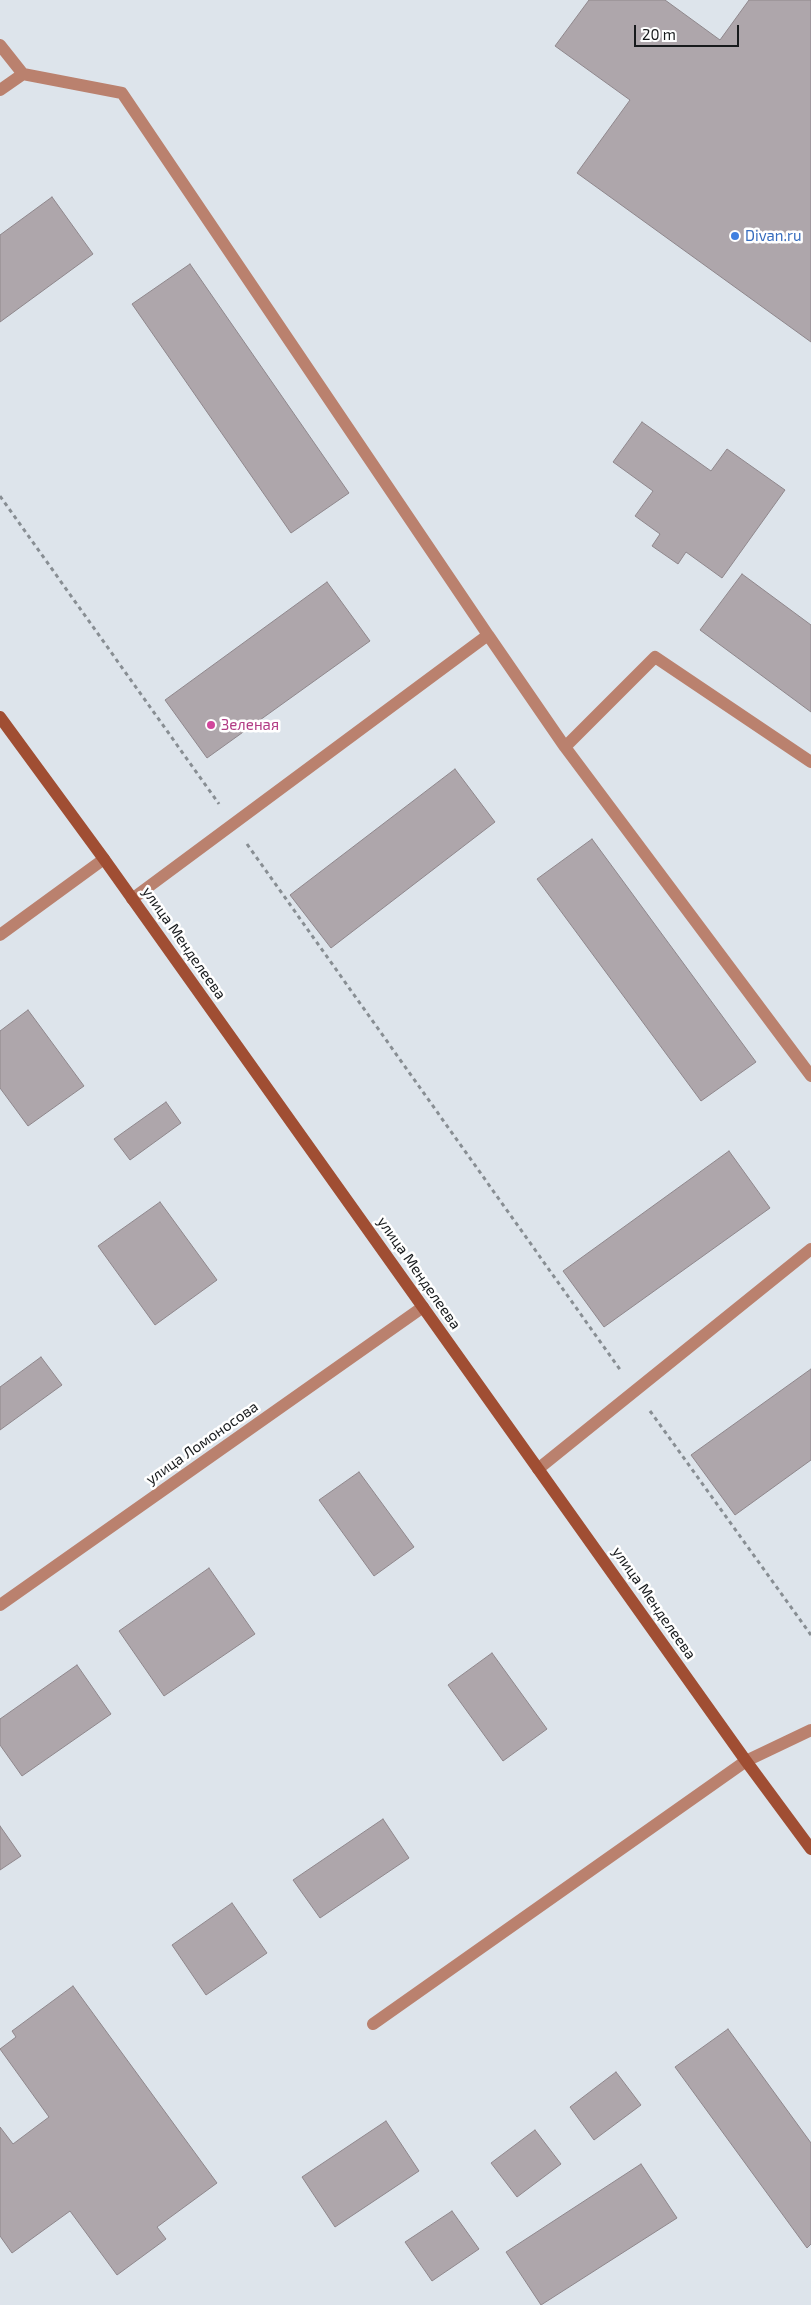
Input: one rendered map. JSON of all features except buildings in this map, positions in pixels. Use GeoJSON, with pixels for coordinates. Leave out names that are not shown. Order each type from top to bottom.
{"type":"FeatureCollection","features":[{"type":"Feature","properties":{"kind":"main road","name":"улица Менделеева"},"geometry":{"type":"LineString","coordinates":[[0,717],[104,859],[746,1761],[811,1849]]}},
{"type":"Feature","properties":{"kind":"street"},"geometry":{"type":"LineString","coordinates":[[0,45],[23,74],[122,93],[565,746],[811,1076]]}},
{"type":"Feature","properties":{"kind":"street"},"geometry":{"type":"LineString","coordinates":[[0,90],[23,74]]}},
{"type":"Feature","properties":{"kind":"street"},"geometry":{"type":"LineString","coordinates":[[132,899],[488,634]]}},
{"type":"Feature","properties":{"kind":"street"},"geometry":{"type":"LineString","coordinates":[[565,746],[655,657],[811,762]]}},
{"type":"Feature","properties":{"kind":"street"},"geometry":{"type":"LineString","coordinates":[[0,935],[104,859]]}},
{"type":"Feature","properties":{"kind":"street"},"geometry":{"type":"LineString","coordinates":[[538,1469],[811,1249]]}},
{"type":"Feature","properties":{"kind":"street","name":"улица Ломоносова"},"geometry":{"type":"LineString","coordinates":[[0,1605],[423,1307]]}},
{"type":"Feature","properties":{"kind":"street"},"geometry":{"type":"LineString","coordinates":[[373,2024],[746,1761],[811,1730]]}},
{"type":"Feature","properties":{"kind":"path"},"geometry":{"type":"LineString","coordinates":[[0,496],[634,1390],[811,1635]]}},
{"type":"Feature","properties":{"kind":"place","name":"Divan.ru"},"geometry":{"type":"Point","coordinates":[735,236]}},
{"type":"Feature","properties":{"kind":"place","name":"Зеленая"},"geometry":{"type":"Point","coordinates":[211,725]}}]}
